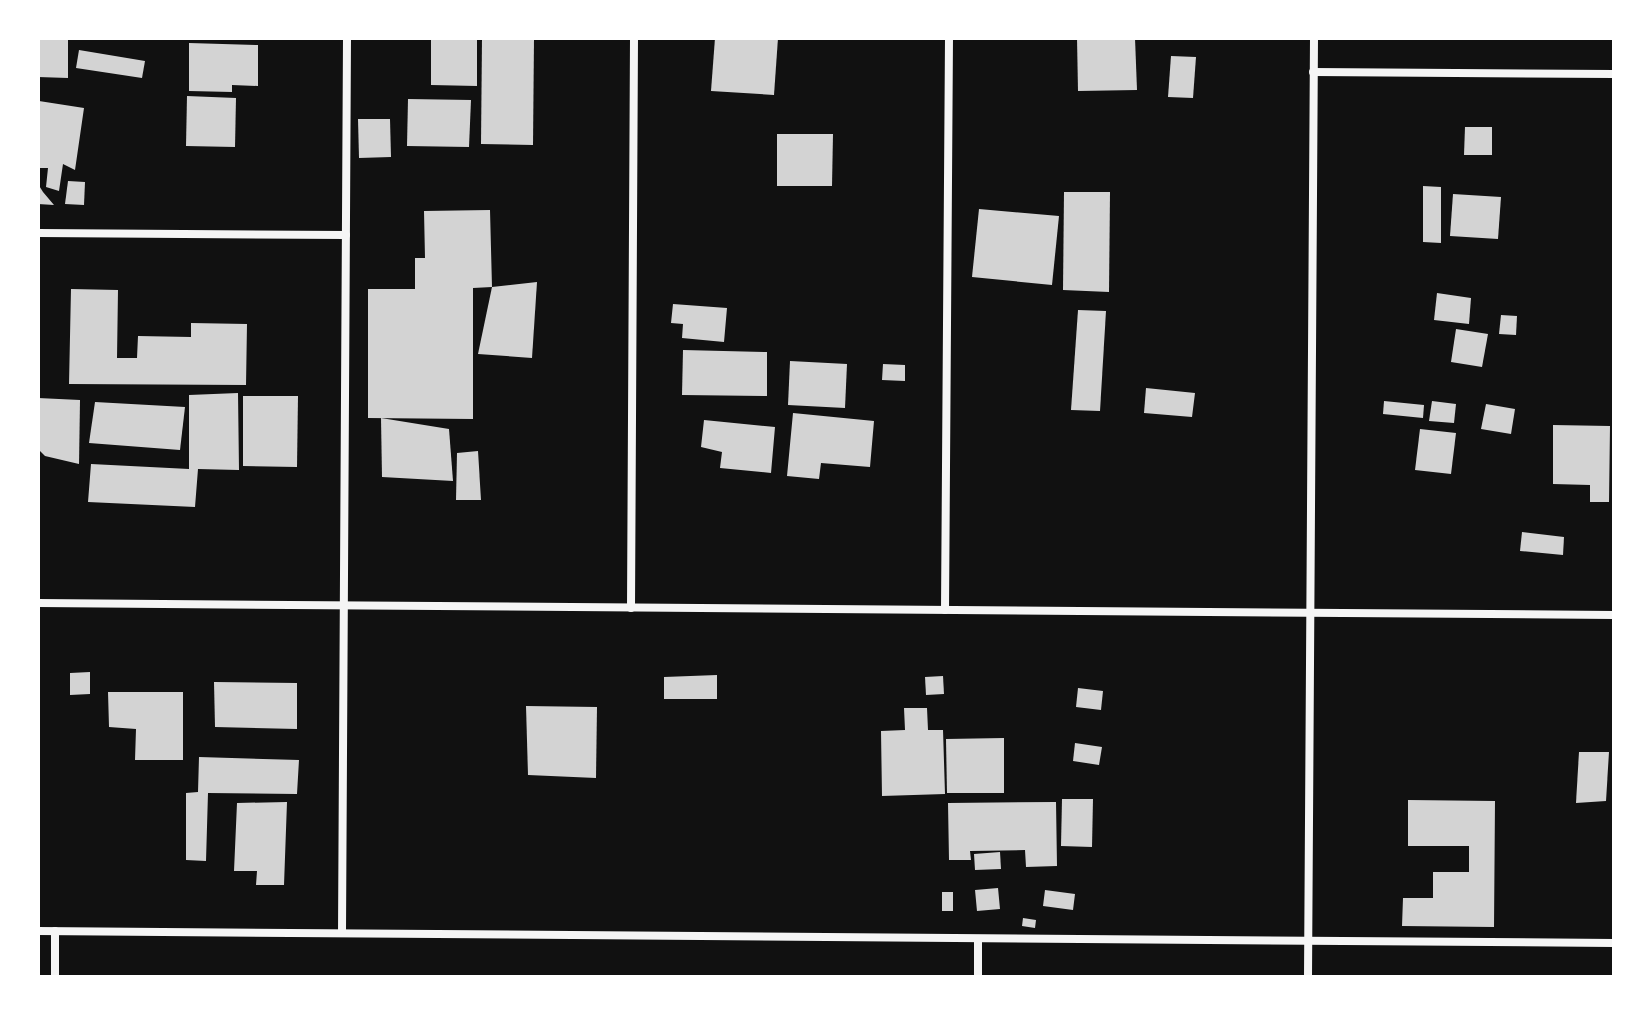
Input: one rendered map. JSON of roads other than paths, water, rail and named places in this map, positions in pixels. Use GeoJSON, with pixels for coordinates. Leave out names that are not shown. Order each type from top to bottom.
{"type":"FeatureCollection","features":[{"type":"Feature","properties":{"kind":"street"},"geometry":{"type":"LineString","coordinates":[[342,933],[347,38]]}},
{"type":"Feature","properties":{"kind":"street"},"geometry":{"type":"LineString","coordinates":[[631,608],[634,38]]}},
{"type":"Feature","properties":{"kind":"street"},"geometry":{"type":"LineString","coordinates":[[945,610],[949,38]]}},
{"type":"Feature","properties":{"kind":"street"},"geometry":{"type":"LineString","coordinates":[[1308,977],[1314,38]]}},
{"type":"Feature","properties":{"kind":"street"},"geometry":{"type":"LineString","coordinates":[[1313,72],[1614,74]]}},
{"type":"Feature","properties":{"kind":"street"},"geometry":{"type":"LineString","coordinates":[[38,233],[346,235]]}},
{"type":"Feature","properties":{"kind":"street"},"geometry":{"type":"LineString","coordinates":[[38,603],[1614,615]]}},
{"type":"Feature","properties":{"kind":"street"},"geometry":{"type":"LineString","coordinates":[[38,931],[1614,943]]}},
{"type":"Feature","properties":{"kind":"street"},"geometry":{"type":"LineString","coordinates":[[55,931],[55,977]]}},
{"type":"Feature","properties":{"kind":"street"},"geometry":{"type":"LineString","coordinates":[[978,939],[978,977]]}}]}
